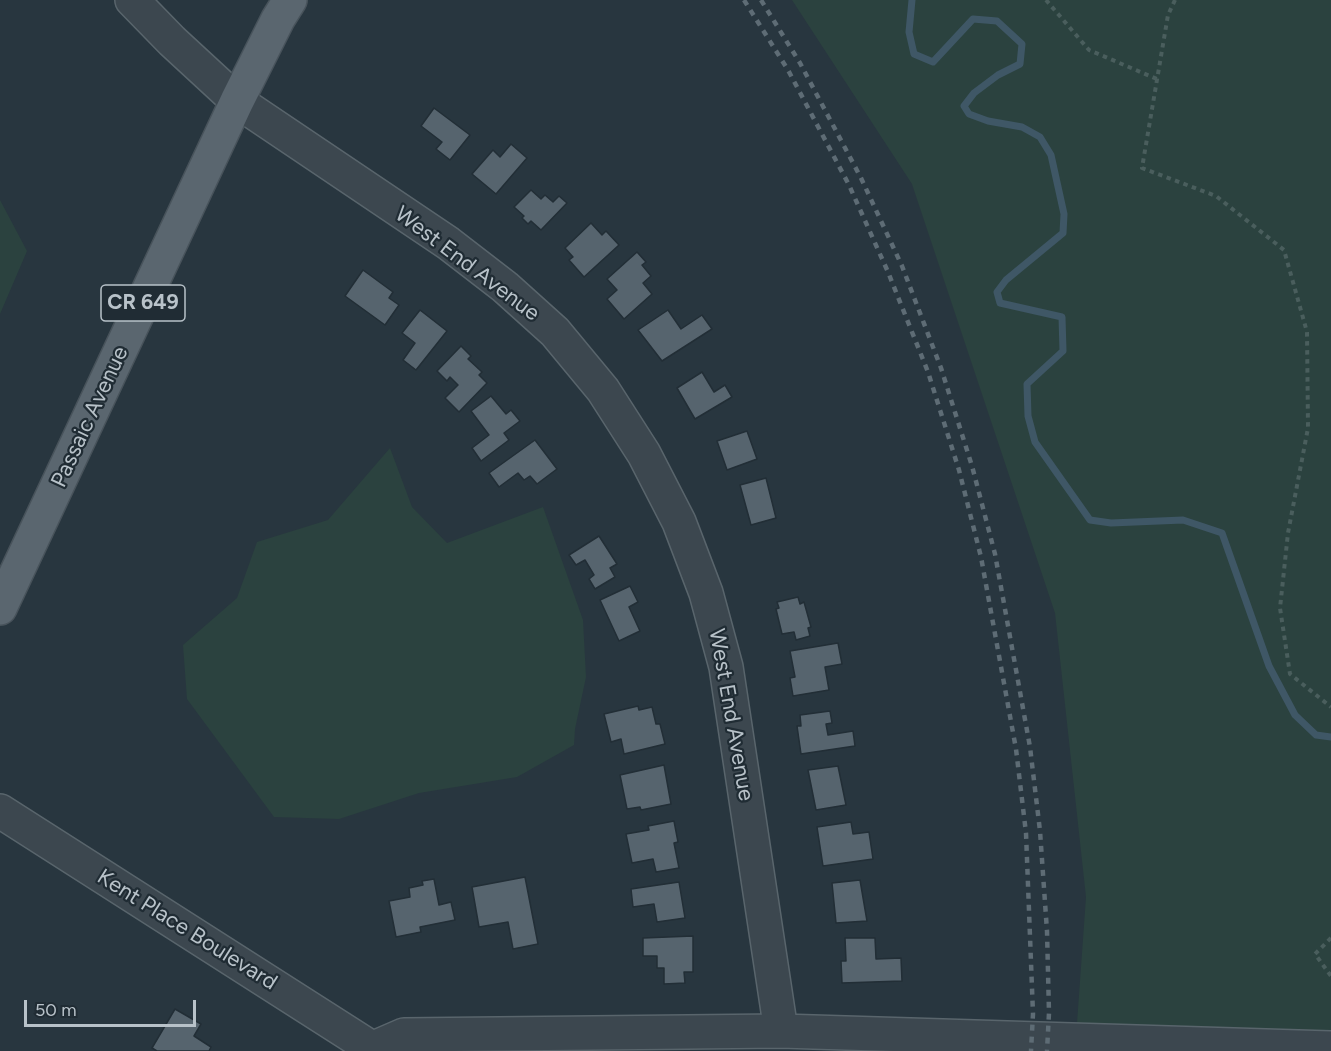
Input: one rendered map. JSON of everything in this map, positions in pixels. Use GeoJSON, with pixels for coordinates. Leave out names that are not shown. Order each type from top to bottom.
{"type":"FeatureCollection","features":[{"type":"Feature","properties":{"kind":"main road","name":"Passaic Avenue"},"geometry":{"type":"LineString","coordinates":[[0,608],[237,102],[290,0]]}},
{"type":"Feature","properties":{"kind":"street","name":"West End Avenue"},"geometry":{"type":"LineString","coordinates":[[132,0],[237,102],[448,243],[505,287],[555,332],[603,390],[644,454],[679,522],[706,593],[726,667],[781,1031]]}},
{"type":"Feature","properties":{"kind":"street","name":"Kent Place Boulevard"},"geometry":{"type":"LineString","coordinates":[[0,811],[375,1050]]}},
{"type":"Feature","properties":{"kind":"street"},"geometry":{"type":"LineString","coordinates":[[375,1050],[404,1035],[781,1031],[1331,1048]]}},
{"type":"Feature","properties":{"kind":"path"},"geometry":{"type":"LineString","coordinates":[[1046,0],[1089,50],[1157,78]]}},
{"type":"Feature","properties":{"kind":"path"},"geometry":{"type":"LineString","coordinates":[[1175,0],[1168,15],[1142,168],[1216,196],[1284,250],[1306,332],[1308,429],[1288,533],[1280,609],[1290,674],[1331,707]]}},
{"type":"Feature","properties":{"kind":"path"},"geometry":{"type":"LineString","coordinates":[[1331,938],[1315,954],[1331,976]]}},
{"type":"Feature","properties":{"kind":"green space"},"geometry":{"type":"Polygon","coordinates":[[[792,0],[1331,0],[1331,1051],[1075,1051],[1086,897],[1055,613],[912,184],[792,0]]]}},
{"type":"Feature","properties":{"kind":"green space"},"geometry":{"type":"Polygon","coordinates":[[[0,200],[27,251],[0,314],[0,200]]]}},
{"type":"Feature","properties":{"kind":"green space"},"geometry":{"type":"Polygon","coordinates":[[[390,448],[412,507],[447,543],[543,507],[583,620],[586,677],[574,745],[517,777],[419,793],[339,819],[274,817],[187,699],[183,645],[237,598],[257,542],[328,520],[390,448]]]}},
{"type":"Feature","properties":{"kind":"building"},"geometry":{"type":"Polygon","coordinates":[[[434,108],[470,135],[450,160],[436,149],[442,142],[421,126],[434,108]]]}},
{"type":"Feature","properties":{"kind":"building"},"geometry":{"type":"Polygon","coordinates":[[[511,144],[527,158],[496,194],[472,174],[493,150],[500,157],[511,144]]]}},
{"type":"Feature","properties":{"kind":"building"},"geometry":{"type":"Polygon","coordinates":[[[531,190],[541,199],[545,195],[553,202],[559,196],[567,203],[541,230],[531,221],[528,224],[522,218],[524,216],[514,207],[531,190]]]}},
{"type":"Feature","properties":{"kind":"building"},"geometry":{"type":"Polygon","coordinates":[[[591,223],[602,235],[606,231],[619,245],[584,277],[569,260],[573,257],[565,248],[591,223]]]}},
{"type":"Feature","properties":{"kind":"building"},"geometry":{"type":"Polygon","coordinates":[[[637,252],[646,262],[642,265],[651,276],[643,283],[652,294],[624,319],[607,299],[617,290],[607,279],[637,252]]]}},
{"type":"Feature","properties":{"kind":"building"},"geometry":{"type":"Polygon","coordinates":[[[363,270],[393,292],[389,298],[399,305],[385,325],[345,296],[363,270]]]}},
{"type":"Feature","properties":{"kind":"building"},"geometry":{"type":"Polygon","coordinates":[[[420,310],[447,331],[416,370],[403,360],[415,343],[402,333],[420,310]]]}},
{"type":"Feature","properties":{"kind":"building"},"geometry":{"type":"Polygon","coordinates":[[[668,310],[681,329],[702,315],[712,329],[662,361],[638,330],[668,310]]]}},
{"type":"Feature","properties":{"kind":"building"},"geometry":{"type":"Polygon","coordinates":[[[461,346],[471,356],[468,359],[482,372],[479,375],[487,383],[459,412],[445,398],[458,385],[450,377],[447,381],[437,371],[461,346]]]}},
{"type":"Feature","properties":{"kind":"building"},"geometry":{"type":"Polygon","coordinates":[[[702,372],[714,392],[725,385],[732,397],[695,419],[677,388],[702,372]]]}},
{"type":"Feature","properties":{"kind":"building"},"geometry":{"type":"Polygon","coordinates":[[[491,396],[506,414],[511,410],[520,421],[504,433],[509,440],[481,461],[472,448],[489,435],[471,411],[491,396]]]}},
{"type":"Feature","properties":{"kind":"building"},"geometry":{"type":"Polygon","coordinates":[[[747,431],[757,459],[727,470],[717,441],[747,431]]]}},
{"type":"Feature","properties":{"kind":"building"},"geometry":{"type":"Polygon","coordinates":[[[535,440],[557,469],[537,484],[530,476],[524,480],[518,473],[499,487],[489,473],[535,440]]]}},
{"type":"Feature","properties":{"kind":"building"},"geometry":{"type":"Polygon","coordinates":[[[766,478],[776,518],[751,525],[740,485],[766,478]]]}},
{"type":"Feature","properties":{"kind":"building"},"geometry":{"type":"Polygon","coordinates":[[[599,536],[617,564],[610,568],[615,577],[595,589],[589,579],[594,575],[585,560],[576,565],[569,555],[599,536]]]}},
{"type":"Feature","properties":{"kind":"building"},"geometry":{"type":"Polygon","coordinates":[[[630,586],[638,602],[629,607],[640,631],[619,641],[600,600],[630,586]]]}},
{"type":"Feature","properties":{"kind":"building"},"geometry":{"type":"Polygon","coordinates":[[[798,597],[800,604],[804,602],[811,627],[808,628],[810,636],[796,640],[794,632],[782,634],[776,609],[779,608],[777,602],[798,597]]]}},
{"type":"Feature","properties":{"kind":"building"},"geometry":{"type":"Polygon","coordinates":[[[838,643],[842,664],[825,667],[829,690],[793,696],[790,678],[795,677],[790,651],[838,643]]]}},
{"type":"Feature","properties":{"kind":"building"},"geometry":{"type":"Polygon","coordinates":[[[638,706],[639,710],[652,707],[656,724],[660,724],[665,744],[624,754],[621,739],[611,742],[604,714],[638,706]]]}},
{"type":"Feature","properties":{"kind":"building"},"geometry":{"type":"Polygon","coordinates":[[[830,711],[832,723],[826,724],[828,735],[853,731],[855,746],[801,754],[797,726],[801,726],[800,715],[830,711]]]}},
{"type":"Feature","properties":{"kind":"building"},"geometry":{"type":"Polygon","coordinates":[[[664,765],[671,804],[641,810],[640,807],[627,809],[620,775],[664,765]]]}},
{"type":"Feature","properties":{"kind":"building"},"geometry":{"type":"Polygon","coordinates":[[[838,766],[846,805],[816,810],[808,770],[838,766]]]}},
{"type":"Feature","properties":{"kind":"building"},"geometry":{"type":"Polygon","coordinates":[[[674,821],[678,842],[674,843],[679,868],[656,872],[653,859],[632,863],[626,834],[649,830],[648,826],[674,821]]]}},
{"type":"Feature","properties":{"kind":"building"},"geometry":{"type":"Polygon","coordinates":[[[851,822],[853,834],[869,832],[873,859],[823,866],[817,827],[851,822]]]}},
{"type":"Feature","properties":{"kind":"building"},"geometry":{"type":"Polygon","coordinates":[[[525,877],[538,944],[513,949],[508,922],[479,927],[472,887],[525,877]]]}},
{"type":"Feature","properties":{"kind":"building"},"geometry":{"type":"Polygon","coordinates":[[[434,879],[439,905],[451,902],[455,920],[420,927],[421,932],[396,937],[389,901],[410,897],[409,888],[423,885],[422,881],[434,879]]]}},
{"type":"Feature","properties":{"kind":"building"},"geometry":{"type":"Polygon","coordinates":[[[860,880],[867,921],[836,923],[832,883],[860,880]]]}},
{"type":"Feature","properties":{"kind":"building"},"geometry":{"type":"Polygon","coordinates":[[[679,882],[685,918],[657,922],[654,904],[633,907],[631,889],[679,882]]]}},
{"type":"Feature","properties":{"kind":"building"},"geometry":{"type":"Polygon","coordinates":[[[693,936],[693,972],[684,972],[685,983],[664,984],[664,968],[657,968],[657,956],[643,956],[643,938],[693,936]]]}},
{"type":"Feature","properties":{"kind":"building"},"geometry":{"type":"Polygon","coordinates":[[[845,938],[875,938],[876,959],[901,958],[902,981],[842,983],[841,961],[846,961],[845,938]]]}},
{"type":"Feature","properties":{"kind":"building"},"geometry":{"type":"Polygon","coordinates":[[[175,1009],[201,1024],[194,1036],[211,1047],[209,1051],[157,1051],[152,1048],[175,1009]]]}},
{"type":"Feature","properties":{"kind":"waterway"},"geometry":{"type":"LineString","coordinates":[[912,0],[909,32],[914,54],[933,62],[973,19],[997,21],[1022,44],[1020,64],[998,75],[974,93],[964,106],[969,114],[988,121],[1022,127],[1040,137],[1051,155],[1064,214],[1063,233],[1006,280],[997,292],[1000,303],[1062,317],[1063,351],[1027,384],[1028,416],[1035,442],[1090,520],[1111,523],[1183,520],[1222,533],[1269,666],[1295,715],[1316,735],[1331,737]]}},
{"type":"Feature","properties":{"kind":"railway"},"geometry":{"type":"LineString","coordinates":[[744,0],[788,70],[849,185],[888,272],[928,372],[959,470],[981,557],[1016,749],[1026,833],[1033,1014],[1031,1051]]}},
{"type":"Feature","properties":{"kind":"railway"},"geometry":{"type":"LineString","coordinates":[[761,0],[800,63],[861,178],[902,266],[941,368],[972,466],[995,554],[1030,747],[1040,831],[1047,931],[1049,1013],[1047,1051]]}}]}
